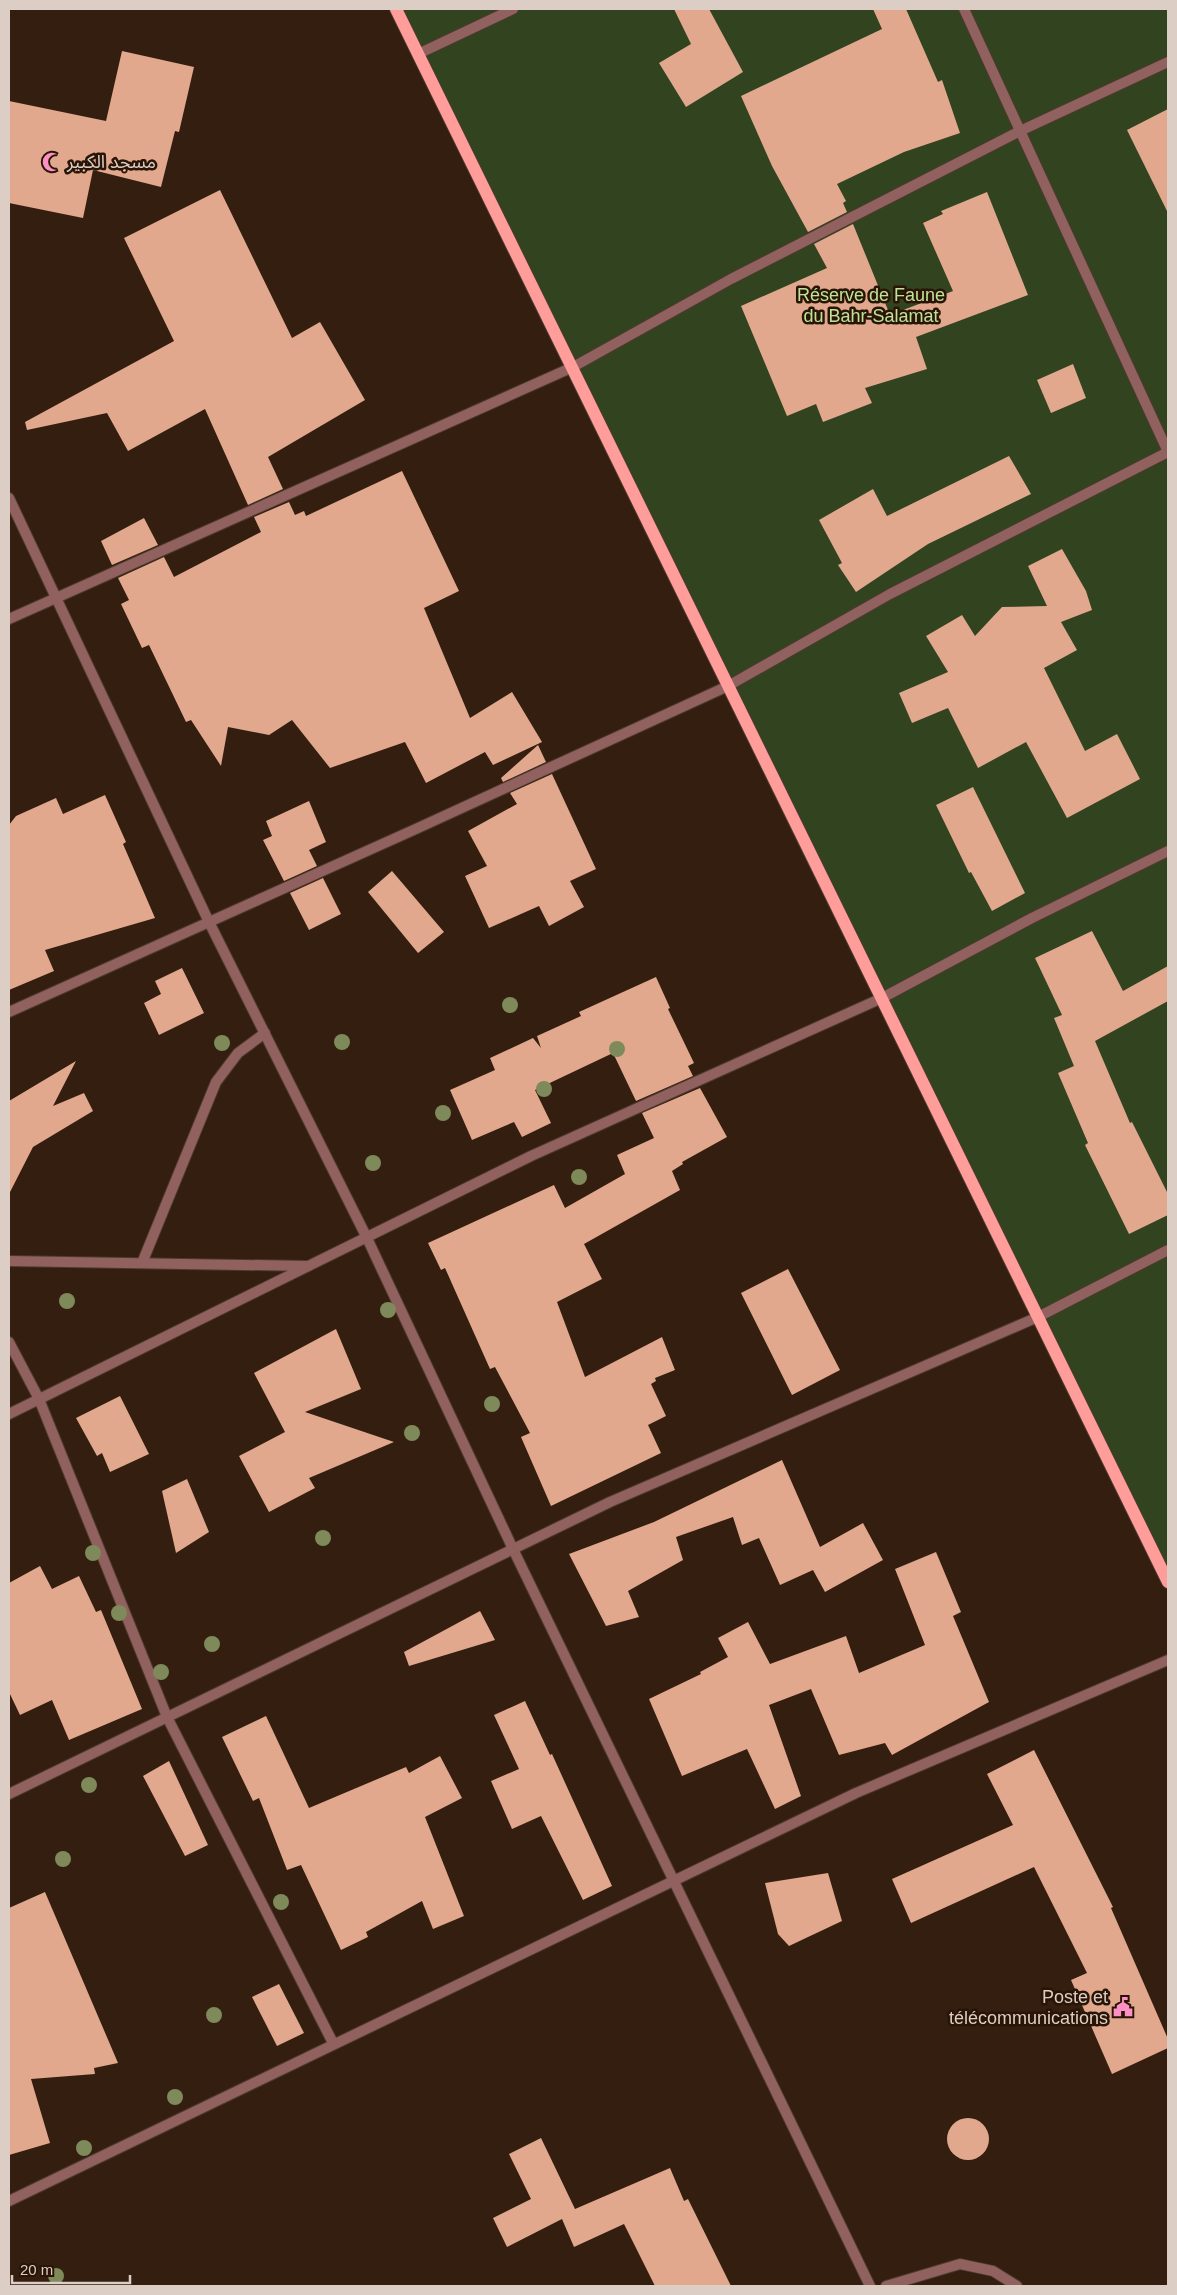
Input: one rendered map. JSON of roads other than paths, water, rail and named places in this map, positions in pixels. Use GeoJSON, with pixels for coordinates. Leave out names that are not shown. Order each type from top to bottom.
{"type":"FeatureCollection","features":[{"type":"Feature","properties":{"kind":"main road"},"geometry":{"type":"LineString","coordinates":[[396,9],[1168,1582]]}},
{"type":"Feature","properties":{"kind":"street"},"geometry":{"type":"LineString","coordinates":[[418,54],[513,9]]}},
{"type":"Feature","properties":{"kind":"street"},"geometry":{"type":"LineString","coordinates":[[9,1012],[728,686],[890,594],[1168,452],[964,9]]}},
{"type":"Feature","properties":{"kind":"street"},"geometry":{"type":"LineString","coordinates":[[9,619],[573,368],[732,279],[1020,131],[1168,62]]}},
{"type":"Feature","properties":{"kind":"street"},"geometry":{"type":"LineString","coordinates":[[9,498],[209,922],[367,1238],[673,1882],[870,2286]]}},
{"type":"Feature","properties":{"kind":"street"},"geometry":{"type":"LineString","coordinates":[[9,1414],[531,1156],[882,998],[1032,918],[1168,851]]}},
{"type":"Feature","properties":{"kind":"street"},"geometry":{"type":"LineString","coordinates":[[142,1263],[216,1082],[238,1053],[264,1033]]}},
{"type":"Feature","properties":{"kind":"street"},"geometry":{"type":"LineString","coordinates":[[9,1794],[610,1502],[1038,1317],[1168,1250]]}},
{"type":"Feature","properties":{"kind":"street"},"geometry":{"type":"LineString","coordinates":[[9,1261],[310,1266]]}},
{"type":"Feature","properties":{"kind":"street"},"geometry":{"type":"LineString","coordinates":[[9,1342],[39,1399],[168,1717],[333,2043]]}},
{"type":"Feature","properties":{"kind":"street"},"geometry":{"type":"LineString","coordinates":[[9,2201],[333,2043],[856,1793],[1168,1660]]}},
{"type":"Feature","properties":{"kind":"street"},"geometry":{"type":"LineString","coordinates":[[886,2286],[960,2264],[993,2271],[1017,2286]]}},
{"type":"Feature","properties":{"kind":"place","name":"مسجد الكبير"},"geometry":{"type":"Point","coordinates":[52,162]}},
{"type":"Feature","properties":{"kind":"place","name":"Poste et télécommunications"},"geometry":{"type":"Point","coordinates":[1123,2007]}},
{"type":"Feature","properties":{"kind":"park label","name":"Réserve de Faune du Bahr-Salamat"},"geometry":{"type":"Point","coordinates":[871,305]}}]}
